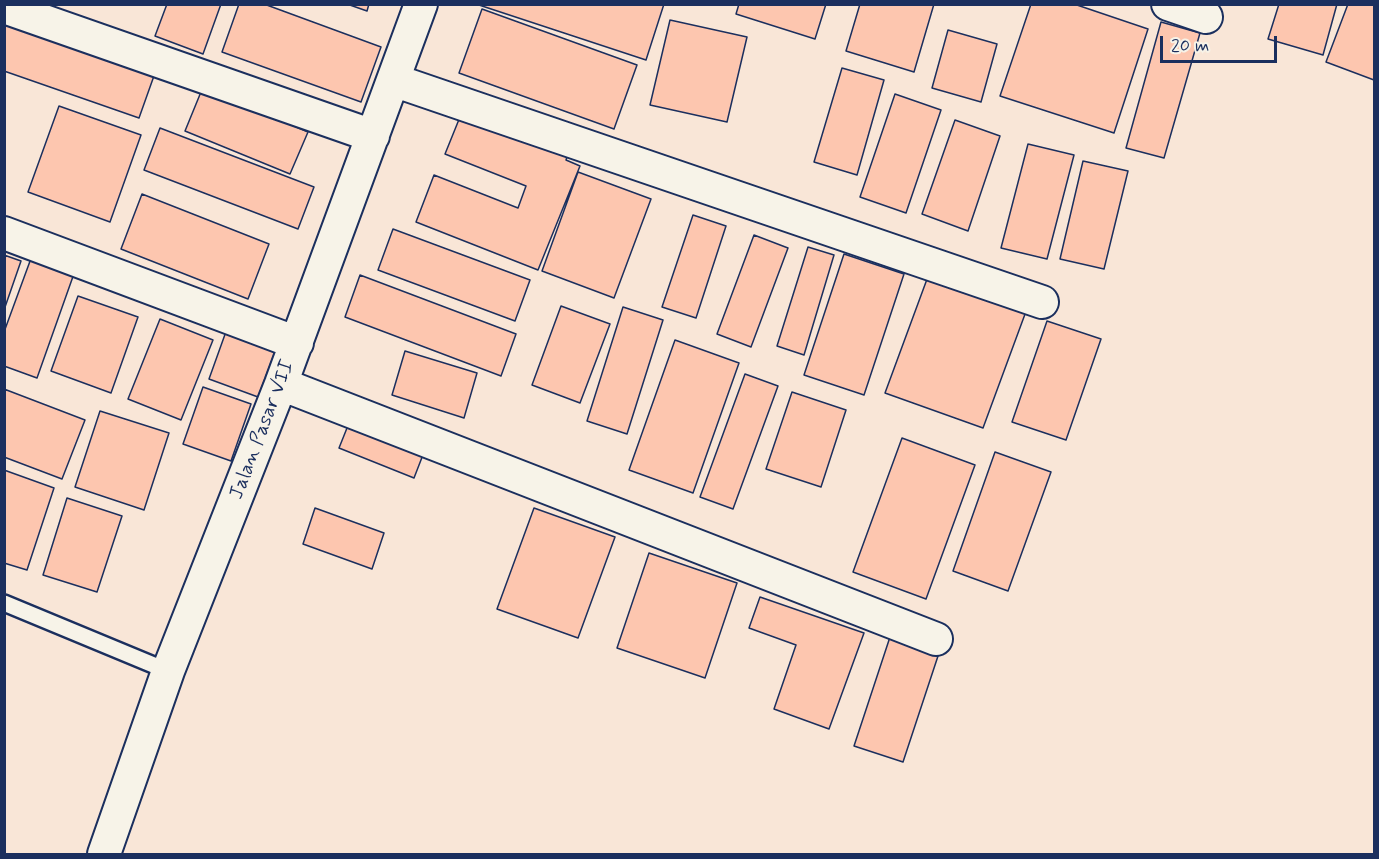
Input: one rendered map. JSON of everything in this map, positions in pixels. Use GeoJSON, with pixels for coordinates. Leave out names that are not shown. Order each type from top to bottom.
{"type":"FeatureCollection","features":[{"type":"Feature","properties":{"kind":"street","name":"Jalan Pasar VII"},"geometry":{"type":"LineString","coordinates":[[104,855],[168,671],[297,343],[421,4]]}},
{"type":"Feature","properties":{"kind":"street"},"geometry":{"type":"LineString","coordinates":[[1168,4],[1206,17]]}},
{"type":"Feature","properties":{"kind":"street"},"geometry":{"type":"LineString","coordinates":[[4,7],[373,136]]}},
{"type":"Feature","properties":{"kind":"street"},"geometry":{"type":"LineString","coordinates":[[393,80],[1042,302]]}},
{"type":"Feature","properties":{"kind":"street"},"geometry":{"type":"LineString","coordinates":[[4,233],[297,343]]}},
{"type":"Feature","properties":{"kind":"street"},"geometry":{"type":"LineString","coordinates":[[281,384],[936,639]]}},
{"type":"Feature","properties":{"kind":"lane"},"geometry":{"type":"LineString","coordinates":[[4,603],[168,671]]}},
{"type":"Feature","properties":{"kind":"building"},"geometry":{"type":"Polygon","coordinates":[[[167,4],[221,4],[203,54],[155,36],[167,4]]]}},
{"type":"Feature","properties":{"kind":"building"},"geometry":{"type":"Polygon","coordinates":[[[239,4],[264,4],[381,47],[361,102],[222,52],[239,4]]]}},
{"type":"Feature","properties":{"kind":"building"},"geometry":{"type":"Polygon","coordinates":[[[347,4],[369,4],[367,11],[347,4]]]}},
{"type":"Feature","properties":{"kind":"building"},"geometry":{"type":"Polygon","coordinates":[[[476,4],[664,4],[646,60],[476,4]]]}},
{"type":"Feature","properties":{"kind":"building"},"geometry":{"type":"Polygon","coordinates":[[[739,4],[826,4],[815,39],[736,14],[739,4]]]}},
{"type":"Feature","properties":{"kind":"building"},"geometry":{"type":"Polygon","coordinates":[[[860,4],[934,4],[914,72],[846,51],[860,4]]]}},
{"type":"Feature","properties":{"kind":"building"},"geometry":{"type":"Polygon","coordinates":[[[1031,4],[1074,4],[1148,29],[1114,133],[1000,96],[1031,4]]]}},
{"type":"Feature","properties":{"kind":"building"},"geometry":{"type":"Polygon","coordinates":[[[1279,4],[1337,4],[1323,55],[1268,39],[1279,4]]]}},
{"type":"Feature","properties":{"kind":"building"},"geometry":{"type":"Polygon","coordinates":[[[1348,4],[1374,4],[1374,80],[1326,62],[1348,4]]]}},
{"type":"Feature","properties":{"kind":"building"},"geometry":{"type":"Polygon","coordinates":[[[482,9],[637,65],[614,129],[459,73],[482,9]]]}},
{"type":"Feature","properties":{"kind":"building"},"geometry":{"type":"Polygon","coordinates":[[[670,20],[747,37],[727,122],[650,105],[670,20]]]}},
{"type":"Feature","properties":{"kind":"building"},"geometry":{"type":"Polygon","coordinates":[[[4,22],[155,73],[139,118],[4,71],[4,22]]]}},
{"type":"Feature","properties":{"kind":"building"},"geometry":{"type":"Polygon","coordinates":[[[1161,22],[1200,33],[1164,158],[1126,148],[1161,22]]]}},
{"type":"Feature","properties":{"kind":"building"},"geometry":{"type":"Polygon","coordinates":[[[948,30],[997,44],[981,102],[932,88],[948,30]]]}},
{"type":"Feature","properties":{"kind":"building"},"geometry":{"type":"Polygon","coordinates":[[[842,68],[884,80],[857,175],[814,162],[842,68]]]}},
{"type":"Feature","properties":{"kind":"building"},"geometry":{"type":"Polygon","coordinates":[[[203,87],[308,132],[290,174],[185,131],[203,87]]]}},
{"type":"Feature","properties":{"kind":"building"},"geometry":{"type":"Polygon","coordinates":[[[895,94],[941,110],[906,213],[860,197],[895,94]]]}},
{"type":"Feature","properties":{"kind":"building"},"geometry":{"type":"Polygon","coordinates":[[[59,106],[141,135],[110,222],[28,192],[59,106]]]}},
{"type":"Feature","properties":{"kind":"building"},"geometry":{"type":"Polygon","coordinates":[[[462,112],[568,154],[566,160],[580,166],[538,270],[416,222],[434,175],[518,208],[526,186],[445,154],[462,112]]]}},
{"type":"Feature","properties":{"kind":"building"},"geometry":{"type":"Polygon","coordinates":[[[955,120],[1000,136],[968,231],[922,214],[955,120]]]}},
{"type":"Feature","properties":{"kind":"building"},"geometry":{"type":"Polygon","coordinates":[[[160,128],[314,187],[298,229],[144,170],[160,128]]]}},
{"type":"Feature","properties":{"kind":"building"},"geometry":{"type":"Polygon","coordinates":[[[1028,144],[1074,155],[1047,259],[1001,248],[1028,144]]]}},
{"type":"Feature","properties":{"kind":"building"},"geometry":{"type":"Polygon","coordinates":[[[1083,161],[1128,171],[1104,269],[1060,259],[1083,161]]]}},
{"type":"Feature","properties":{"kind":"building"},"geometry":{"type":"Polygon","coordinates":[[[578,172],[651,199],[614,298],[542,271],[578,172]]]}},
{"type":"Feature","properties":{"kind":"building"},"geometry":{"type":"Polygon","coordinates":[[[142,194],[269,244],[248,299],[121,249],[142,194]]]}},
{"type":"Feature","properties":{"kind":"building"},"geometry":{"type":"Polygon","coordinates":[[[693,215],[726,226],[696,318],[662,307],[693,215]]]}},
{"type":"Feature","properties":{"kind":"building"},"geometry":{"type":"Polygon","coordinates":[[[393,229],[530,280],[515,321],[378,270],[393,229]]]}},
{"type":"Feature","properties":{"kind":"building"},"geometry":{"type":"Polygon","coordinates":[[[754,235],[788,248],[751,347],[717,334],[754,235]]]}},
{"type":"Feature","properties":{"kind":"building"},"geometry":{"type":"Polygon","coordinates":[[[808,247],[834,255],[804,355],[777,346],[808,247]]]}},
{"type":"Feature","properties":{"kind":"building"},"geometry":{"type":"Polygon","coordinates":[[[33,253],[76,268],[37,378],[4,366],[4,332],[33,253]]]}},
{"type":"Feature","properties":{"kind":"building"},"geometry":{"type":"Polygon","coordinates":[[[844,254],[904,274],[864,395],[804,375],[844,254]]]}},
{"type":"Feature","properties":{"kind":"building"},"geometry":{"type":"Polygon","coordinates":[[[4,255],[21,261],[4,310],[4,255]]]}},
{"type":"Feature","properties":{"kind":"building"},"geometry":{"type":"Polygon","coordinates":[[[930,271],[1028,306],[983,428],[885,393],[930,271]]]}},
{"type":"Feature","properties":{"kind":"building"},"geometry":{"type":"Polygon","coordinates":[[[360,275],[516,334],[501,376],[345,317],[360,275]]]}},
{"type":"Feature","properties":{"kind":"building"},"geometry":{"type":"Polygon","coordinates":[[[78,296],[138,317],[111,393],[51,371],[78,296]]]}},
{"type":"Feature","properties":{"kind":"building"},"geometry":{"type":"Polygon","coordinates":[[[561,306],[610,324],[580,403],[532,385],[561,306]]]}},
{"type":"Feature","properties":{"kind":"building"},"geometry":{"type":"Polygon","coordinates":[[[623,307],[663,320],[627,434],[587,421],[623,307]]]}},
{"type":"Feature","properties":{"kind":"building"},"geometry":{"type":"Polygon","coordinates":[[[160,319],[213,340],[181,420],[128,399],[160,319]]]}},
{"type":"Feature","properties":{"kind":"building"},"geometry":{"type":"Polygon","coordinates":[[[1047,321],[1101,339],[1066,440],[1012,422],[1047,321]]]}},
{"type":"Feature","properties":{"kind":"building"},"geometry":{"type":"Polygon","coordinates":[[[228,326],[278,344],[258,397],[209,379],[228,326]]]}},
{"type":"Feature","properties":{"kind":"building"},"geometry":{"type":"Polygon","coordinates":[[[675,340],[739,363],[693,493],[629,470],[675,340]]]}},
{"type":"Feature","properties":{"kind":"building"},"geometry":{"type":"Polygon","coordinates":[[[405,351],[477,373],[464,418],[392,395],[405,351]]]}},
{"type":"Feature","properties":{"kind":"building"},"geometry":{"type":"Polygon","coordinates":[[[745,374],[778,386],[733,509],[700,497],[745,374]]]}},
{"type":"Feature","properties":{"kind":"building"},"geometry":{"type":"Polygon","coordinates":[[[203,387],[251,404],[231,461],[183,444],[203,387]]]}},
{"type":"Feature","properties":{"kind":"building"},"geometry":{"type":"Polygon","coordinates":[[[4,389],[85,420],[62,479],[4,457],[4,389]]]}},
{"type":"Feature","properties":{"kind":"building"},"geometry":{"type":"Polygon","coordinates":[[[792,392],[846,410],[821,487],[766,469],[792,392]]]}},
{"type":"Feature","properties":{"kind":"building"},"geometry":{"type":"Polygon","coordinates":[[[100,411],[169,433],[144,510],[75,487],[100,411]]]}},
{"type":"Feature","properties":{"kind":"building"},"geometry":{"type":"Polygon","coordinates":[[[351,418],[426,447],[414,478],[339,448],[351,418]]]}},
{"type":"Feature","properties":{"kind":"building"},"geometry":{"type":"Polygon","coordinates":[[[902,438],[975,465],[926,599],[853,572],[902,438]]]}},
{"type":"Feature","properties":{"kind":"building"},"geometry":{"type":"Polygon","coordinates":[[[995,452],[1051,472],[1008,591],[953,571],[995,452]]]}},
{"type":"Feature","properties":{"kind":"building"},"geometry":{"type":"Polygon","coordinates":[[[4,470],[54,488],[27,570],[4,563],[4,470]]]}},
{"type":"Feature","properties":{"kind":"building"},"geometry":{"type":"Polygon","coordinates":[[[67,498],[122,516],[97,592],[43,575],[67,498]]]}},
{"type":"Feature","properties":{"kind":"building"},"geometry":{"type":"Polygon","coordinates":[[[315,508],[384,533],[372,569],[303,544],[315,508]]]}},
{"type":"Feature","properties":{"kind":"building"},"geometry":{"type":"Polygon","coordinates":[[[534,508],[615,537],[578,638],[497,609],[534,508]]]}},
{"type":"Feature","properties":{"kind":"building"},"geometry":{"type":"Polygon","coordinates":[[[649,553],[737,583],[705,678],[617,648],[649,553]]]}},
{"type":"Feature","properties":{"kind":"building"},"geometry":{"type":"Polygon","coordinates":[[[760,597],[864,633],[829,729],[774,709],[796,645],[749,628],[760,597]]]}},
{"type":"Feature","properties":{"kind":"building"},"geometry":{"type":"Polygon","coordinates":[[[890,637],[939,653],[903,762],[854,746],[890,637]]]}}]}
